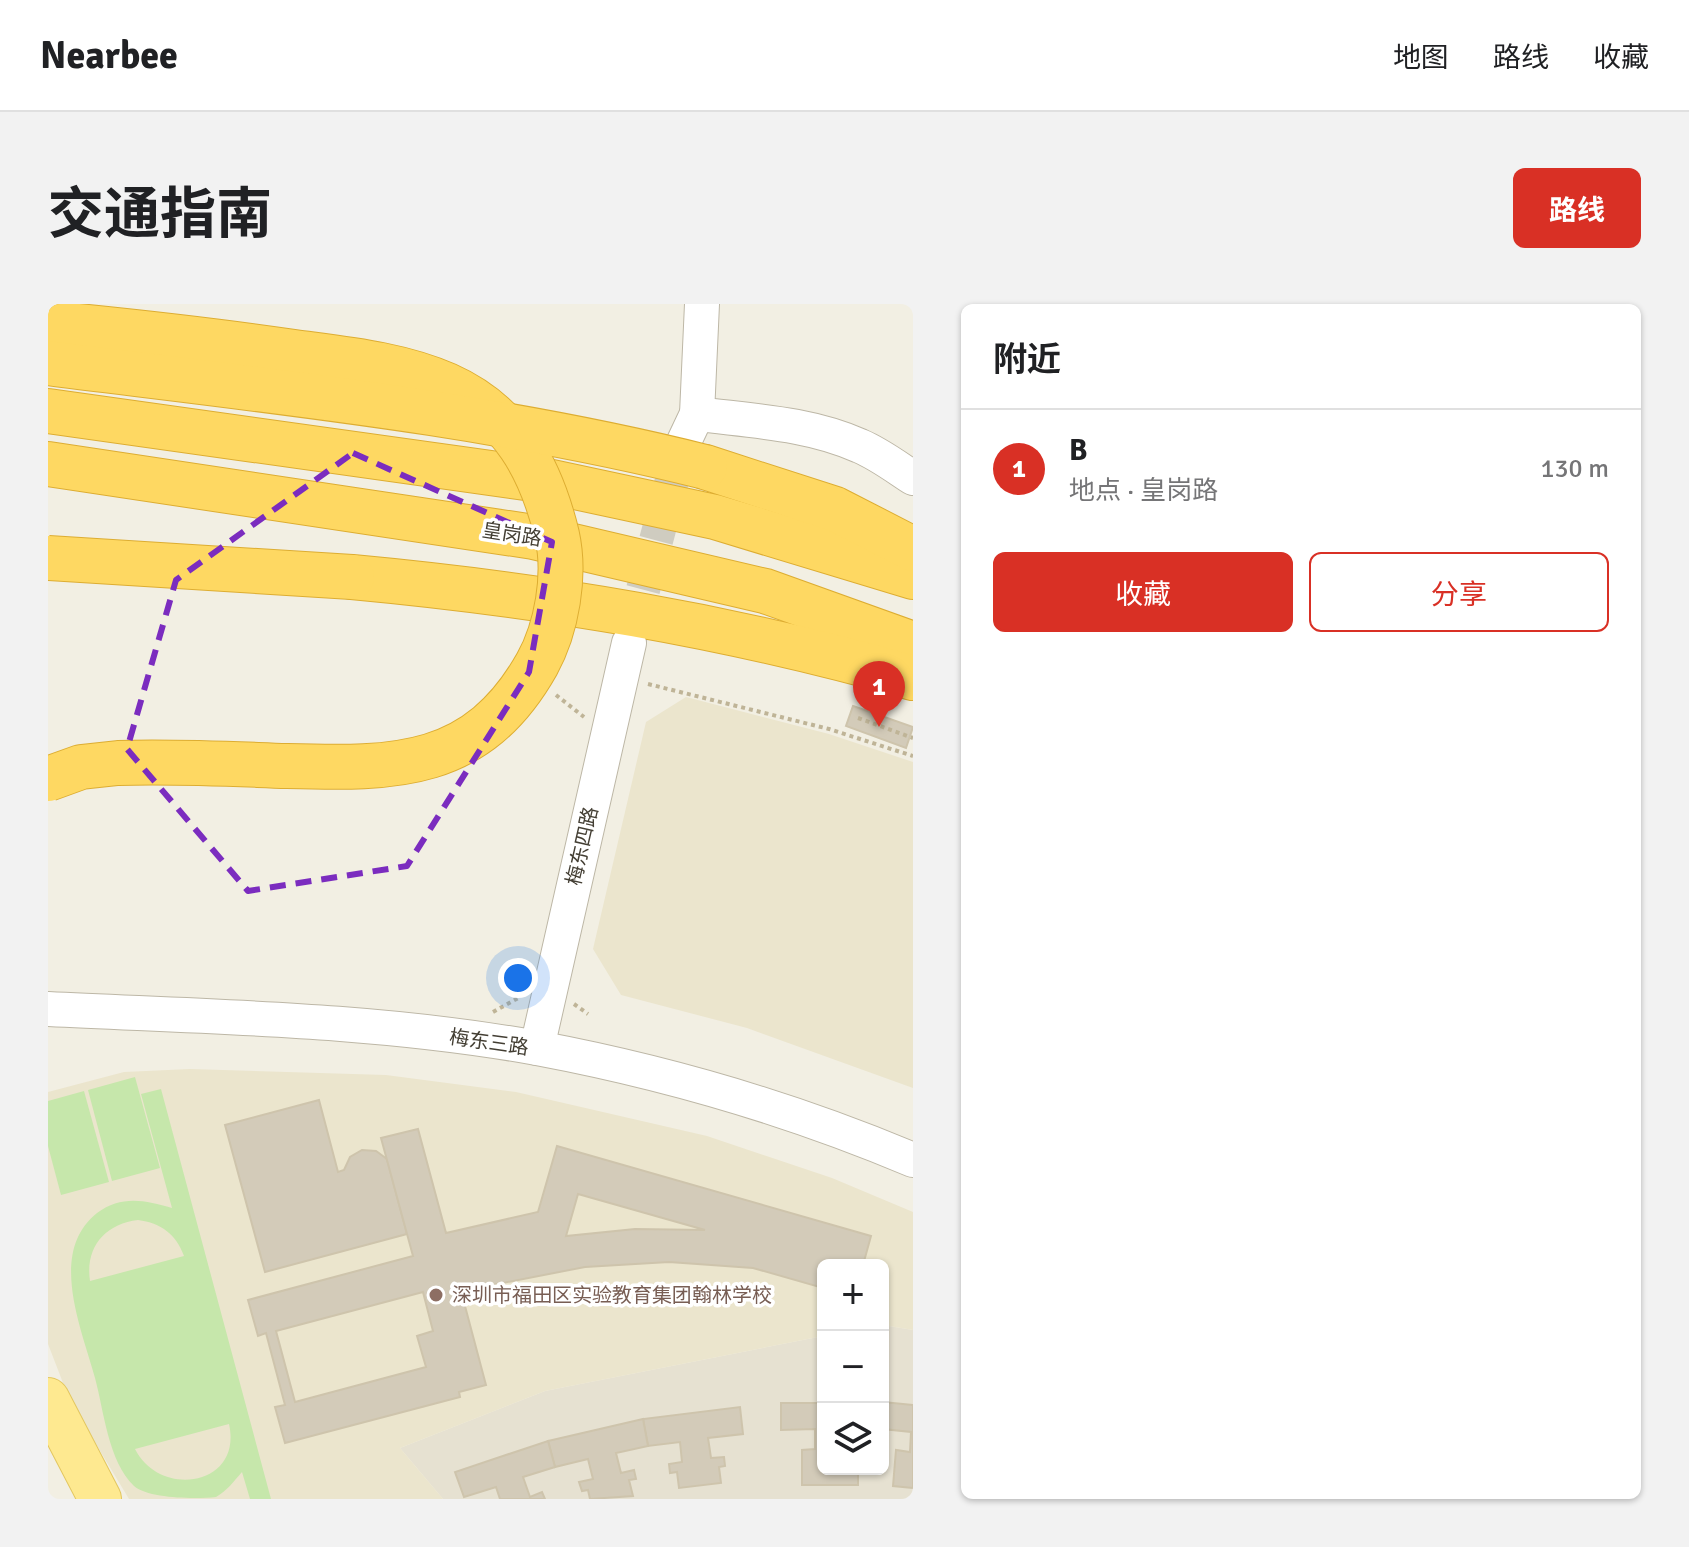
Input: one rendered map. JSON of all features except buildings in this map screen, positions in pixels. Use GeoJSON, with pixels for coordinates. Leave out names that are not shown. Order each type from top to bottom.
{"type":"FeatureCollection","features":[{"type":"Feature","properties":{"kind":"highway"},"geometry":{"type":"LineString","coordinates":[[48,323],[353,360],[407,371],[449,386],[482,406],[513,433],[537,471],[558,541],[561,568],[556,612],[543,654],[523,690],[487,727],[453,749],[411,764],[361,768],[118,763],[81,767],[48,779]]}},
{"type":"Feature","properties":{"kind":"highway"},"geometry":{"type":"LineString","coordinates":[[48,363],[451,416],[692,459],[835,509],[913,549]]}},
{"type":"Feature","properties":{"kind":"highway"},"geometry":{"type":"LineString","coordinates":[[48,411],[547,481],[715,517],[913,577]]}},
{"type":"Feature","properties":{"kind":"highway","name":"皇岗路"},"geometry":{"type":"LineString","coordinates":[[48,464],[534,537],[765,591],[913,644]]}},
{"type":"Feature","properties":{"kind":"highway"},"geometry":{"type":"LineString","coordinates":[[48,558],[352,577],[595,605],[810,649],[913,678]]}},
{"type":"Feature","properties":{"kind":"main road"},"geometry":{"type":"LineString","coordinates":[[48,1399],[100,1499]]}},
{"type":"Feature","properties":{"kind":"street"},"geometry":{"type":"LineString","coordinates":[[692,459],[702,304]]}},
{"type":"Feature","properties":{"kind":"street"},"geometry":{"type":"LineString","coordinates":[[697,414],[775,423],[832,435],[863,447],[913,478]]}},
{"type":"Feature","properties":{"kind":"street","name":"梅东四路"},"geometry":{"type":"LineString","coordinates":[[537,1048],[629,643]]}},
{"type":"Feature","properties":{"kind":"street","name":"梅东三路"},"geometry":{"type":"LineString","coordinates":[[48,1009],[369,1028],[537,1048],[678,1079],[774,1108],[913,1160]]}},
{"type":"Feature","properties":{"kind":"path"},"geometry":{"type":"LineString","coordinates":[[634,680],[829,729],[913,756]]}},
{"type":"Feature","properties":{"kind":"path"},"geometry":{"type":"LineString","coordinates":[[858,718],[913,738]]}},
{"type":"Feature","properties":{"kind":"path"},"geometry":{"type":"LineString","coordinates":[[489,1014],[507,1005],[525,989]]}},
{"type":"Feature","properties":{"kind":"highlighted area"},"geometry":{"type":"Polygon","coordinates":[[[353,453],[552,542],[529,672],[407,866],[248,891],[127,749],[176,580],[353,453]]]}},
{"type":"Feature","properties":{"kind":"shaded area"},"geometry":{"type":"Polygon","coordinates":[[[686,697],[829,734],[913,762],[913,1088],[747,1028],[621,995],[593,949],[646,722],[686,697]]]}},
{"type":"Feature","properties":{"kind":"shaded area","name":"深圳市福田区实验教育集团翰林学校"},"geometry":{"type":"Polygon","coordinates":[[[190,1069],[386,1075],[516,1092],[707,1136],[832,1178],[913,1212],[913,1330],[889,1326],[889,1259],[817,1259],[817,1337],[545,1391],[400,1448],[443,1499],[129,1499],[70,1401],[48,1344],[48,1092],[124,1072],[190,1069]]]}},
{"type":"Feature","properties":{"kind":"shaded area"},"geometry":{"type":"Polygon","coordinates":[[[889,1326],[913,1330],[913,1499],[443,1499],[400,1448],[545,1391],[817,1337],[817,1475],[889,1475],[889,1326]]]}},
{"type":"Feature","properties":{"kind":"green space"},"geometry":{"type":"Polygon","coordinates":[[[135,1077],[160,1168],[112,1181],[88,1090],[135,1077]]]}},
{"type":"Feature","properties":{"kind":"green space"},"geometry":{"type":"Polygon","coordinates":[[[161,1089],[271,1499],[250,1499],[242,1472],[216,1497],[186,1498],[150,1493],[134,1486],[125,1476],[113,1450],[77,1314],[71,1269],[74,1248],[82,1229],[106,1207],[133,1201],[172,1208],[141,1094],[161,1089]],[[138,1220],[116,1226],[100,1239],[91,1258],[90,1281],[184,1256],[167,1231],[138,1220]],[[229,1424],[135,1449],[147,1465],[162,1475],[179,1479],[197,1478],[212,1472],[224,1461],[230,1445],[229,1424]]]}},
{"type":"Feature","properties":{"kind":"green space"},"geometry":{"type":"Polygon","coordinates":[[[84,1091],[109,1182],[61,1195],[48,1146],[48,1101],[84,1091]]]}},
{"type":"Feature","properties":{"kind":"tunnel"},"geometry":{"type":"LineString","coordinates":[[630,639],[680,450]]}},
{"type":"Feature","properties":{"kind":"place","name":"B"},"geometry":{"type":"Point","coordinates":[879,727]}},
{"type":"Feature","properties":{"kind":"place","name":"深圳市福田区实验教育集团翰林学校"},"geometry":{"type":"Point","coordinates":[436,1295]}}]}
